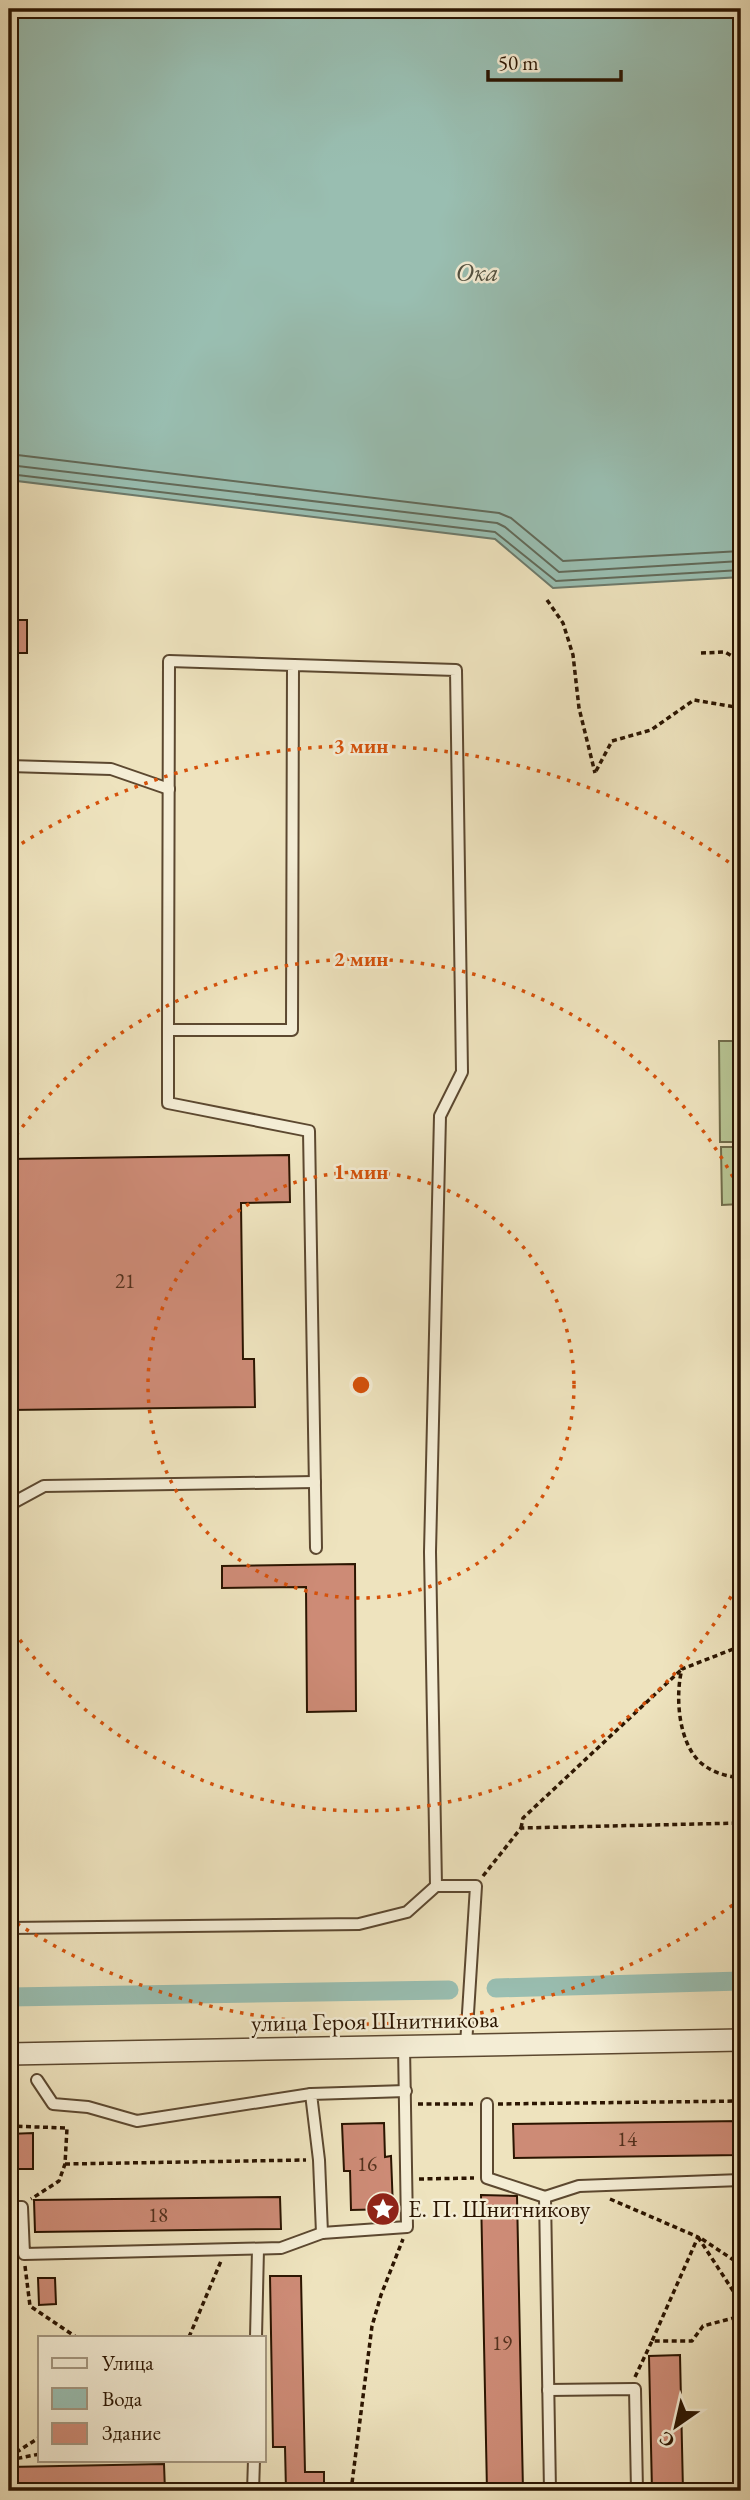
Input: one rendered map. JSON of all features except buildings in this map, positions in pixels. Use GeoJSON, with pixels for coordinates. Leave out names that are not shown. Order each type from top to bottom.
{"type":"FeatureCollection","features":[{"type":"Feature","properties":{"kind":"street","name":"улица Героя Шнитникова"},"geometry":{"type":"LineString","coordinates":[[9,2054],[741,2040]]}},
{"type":"Feature","properties":{"kind":"lane"},"geometry":{"type":"LineString","coordinates":[[316,1548],[309,1130],[168,1103],[169,661],[456,670],[462,1073],[440,1116],[430,1552],[436,1886]]}},
{"type":"Feature","properties":{"kind":"lane"},"geometry":{"type":"LineString","coordinates":[[168,1030],[292,1030],[293,665]]}},
{"type":"Feature","properties":{"kind":"lane"},"geometry":{"type":"LineString","coordinates":[[9,766],[111,769],[169,789]]}},
{"type":"Feature","properties":{"kind":"lane"},"geometry":{"type":"LineString","coordinates":[[9,1505],[44,1486],[315,1482]]}},
{"type":"Feature","properties":{"kind":"lane"},"geometry":{"type":"LineString","coordinates":[[9,1928],[359,1924],[407,1912],[436,1886],[475,1886],[466,2045]]}},
{"type":"Feature","properties":{"kind":"lane"},"geometry":{"type":"LineString","coordinates":[[9,2207],[22,2207],[23,2254],[281,2248],[322,2233],[407,2227],[404,2046]]}},
{"type":"Feature","properties":{"kind":"lane"},"geometry":{"type":"LineString","coordinates":[[37,2080],[53,2104],[88,2108],[137,2121],[311,2094],[406,2091]]}},
{"type":"Feature","properties":{"kind":"lane"},"geometry":{"type":"LineString","coordinates":[[311,2094],[319,2160],[322,2233]]}},
{"type":"Feature","properties":{"kind":"lane"},"geometry":{"type":"LineString","coordinates":[[487,2104],[487,2178],[545,2197],[579,2186],[741,2180]]}},
{"type":"Feature","properties":{"kind":"lane"},"geometry":{"type":"LineString","coordinates":[[545,2197],[550,2491]]}},
{"type":"Feature","properties":{"kind":"lane"},"geometry":{"type":"LineString","coordinates":[[257,2336],[258,2249]]}},
{"type":"Feature","properties":{"kind":"lane"},"geometry":{"type":"LineString","coordinates":[[548,2390],[635,2389],[637,2491]]}},
{"type":"Feature","properties":{"kind":"lane"},"geometry":{"type":"LineString","coordinates":[[253,2491],[254,2462]]}},
{"type":"Feature","properties":{"kind":"path"},"geometry":{"type":"LineString","coordinates":[[547,600],[563,622],[573,655],[579,708],[595,773],[612,741],[651,730],[694,700],[741,708]]}},
{"type":"Feature","properties":{"kind":"path"},"geometry":{"type":"LineString","coordinates":[[701,653],[725,652],[741,661]]}},
{"type":"Feature","properties":{"kind":"path"},"geometry":{"type":"LineString","coordinates":[[475,1886],[521,1828],[523,1818],[682,1669],[741,1646]]}},
{"type":"Feature","properties":{"kind":"path"},"geometry":{"type":"LineString","coordinates":[[682,1669],[678,1683],[684,1735],[699,1762],[722,1776],[741,1778]]}},
{"type":"Feature","properties":{"kind":"path"},"geometry":{"type":"LineString","coordinates":[[521,1828],[741,1823]]}},
{"type":"Feature","properties":{"kind":"path"},"geometry":{"type":"LineString","coordinates":[[586,2103],[741,2101]]}},
{"type":"Feature","properties":{"kind":"path"},"geometry":{"type":"LineString","coordinates":[[9,2126],[67,2128],[65,2164],[58,2181],[33,2197],[22,2216]]}},
{"type":"Feature","properties":{"kind":"path"},"geometry":{"type":"LineString","coordinates":[[65,2164],[319,2160]]}},
{"type":"Feature","properties":{"kind":"path"},"geometry":{"type":"LineString","coordinates":[[407,2179],[487,2178]]}},
{"type":"Feature","properties":{"kind":"path"},"geometry":{"type":"LineString","coordinates":[[579,2186],[698,2237],[741,2265]]}},
{"type":"Feature","properties":{"kind":"path"},"geometry":{"type":"LineString","coordinates":[[351,2491],[372,2326],[407,2227]]}},
{"type":"Feature","properties":{"kind":"path"},"geometry":{"type":"LineString","coordinates":[[698,2237],[741,2303]]}},
{"type":"Feature","properties":{"kind":"path"},"geometry":{"type":"LineString","coordinates":[[635,2389],[635,2378],[698,2237]]}},
{"type":"Feature","properties":{"kind":"path"},"geometry":{"type":"LineString","coordinates":[[189,2336],[226,2250]]}},
{"type":"Feature","properties":{"kind":"path"},"geometry":{"type":"LineString","coordinates":[[23,2254],[30,2306],[75,2336]]}},
{"type":"Feature","properties":{"kind":"path"},"geometry":{"type":"LineString","coordinates":[[652,2341],[692,2341],[704,2326],[741,2316]]}},
{"type":"Feature","properties":{"kind":"path"},"geometry":{"type":"LineString","coordinates":[[9,2458],[38,2438]]}},
{"type":"Feature","properties":{"kind":"path"},"geometry":{"type":"LineString","coordinates":[[9,2458],[38,2454]]}},
{"type":"Feature","properties":{"kind":"green space"},"geometry":{"type":"Polygon","coordinates":[[[719,1041],[741,1041],[741,1142],[720,1142],[719,1041]]]}},
{"type":"Feature","properties":{"kind":"green space"},"geometry":{"type":"Polygon","coordinates":[[[721,1147],[741,1147],[741,1204],[722,1205],[721,1147]]]}},
{"type":"Feature","properties":{"kind":"water","name":"Ока"},"geometry":{"type":"Polygon","coordinates":[[[9,9],[741,9],[741,577],[553,588],[495,539],[9,480],[9,9]]]}},
{"type":"Feature","properties":{"kind":"waterway"},"geometry":{"type":"LineString","coordinates":[[496,1988],[741,1981]]}},
{"type":"Feature","properties":{"kind":"waterway"},"geometry":{"type":"LineString","coordinates":[[9,1997],[449,1990]]}},
{"type":"Feature","properties":{"kind":"place","name":"Е. П. Шнитникову"},"geometry":{"type":"Point","coordinates":[383,2209]}}]}
